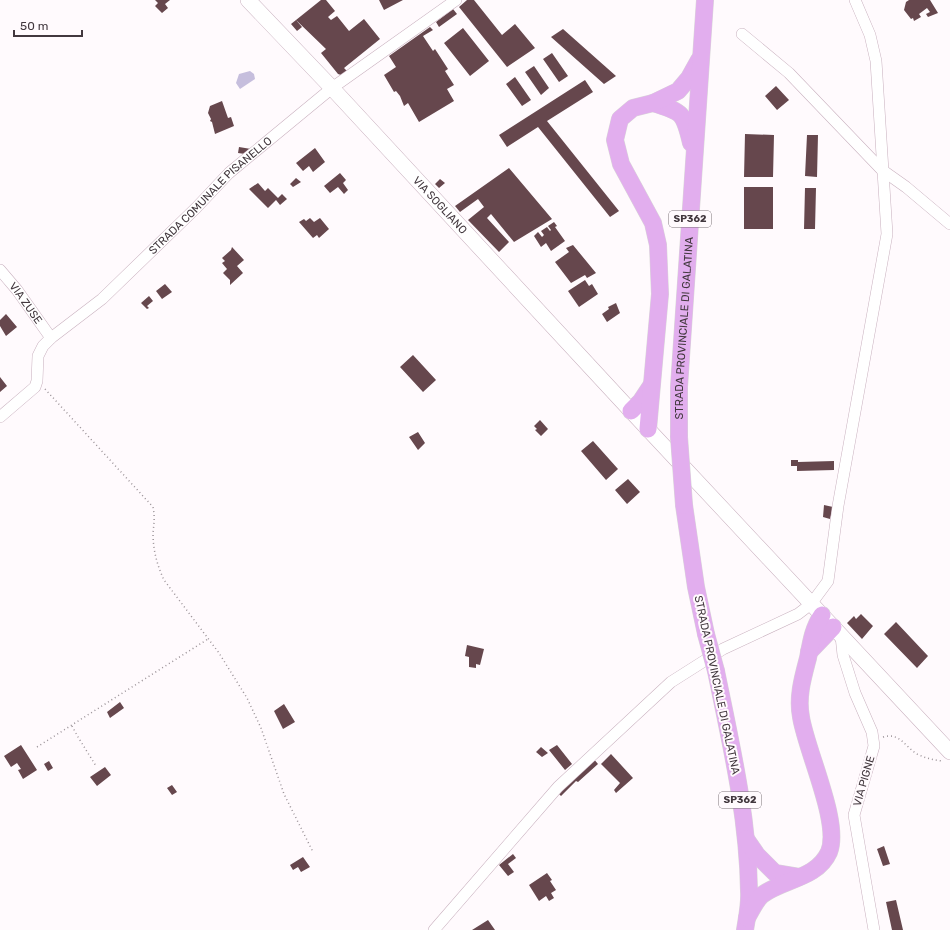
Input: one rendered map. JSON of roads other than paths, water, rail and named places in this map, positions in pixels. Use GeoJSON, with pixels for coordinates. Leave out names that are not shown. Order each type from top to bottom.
{"type":"FeatureCollection","features":[{"type":"Feature","properties":{"kind":"main road","name":"VIA SOGLIANO"},"geometry":{"type":"LineString","coordinates":[[248,0],[332,88],[630,411]]}},
{"type":"Feature","properties":{"kind":"main road","name":"STRADA PROVINCIALE DI GALATINA"},"geometry":{"type":"LineString","coordinates":[[705,0],[679,387],[679,437],[684,505],[696,587],[736,766],[745,838],[749,892],[746,924]]}},
{"type":"Feature","properties":{"kind":"main road"},"geometry":{"type":"LineString","coordinates":[[648,429],[651,403],[650,386],[660,294],[658,245],[654,223],[621,164],[615,140],[620,119],[633,108],[653,103],[678,91],[689,78],[701,56]]}},
{"type":"Feature","properties":{"kind":"main road"},"geometry":{"type":"LineString","coordinates":[[653,103],[677,110],[682,116],[686,122],[694,158]]}},
{"type":"Feature","properties":{"kind":"main road"},"geometry":{"type":"LineString","coordinates":[[650,386],[641,401],[630,411],[827,620],[947,756]]}},
{"type":"Feature","properties":{"kind":"main road"},"geometry":{"type":"LineString","coordinates":[[746,924],[761,896],[778,885],[819,868],[829,851],[831,831],[800,717],[800,695],[813,631],[827,620]]}},
{"type":"Feature","properties":{"kind":"main road"},"geometry":{"type":"LineString","coordinates":[[745,838],[757,855],[775,873],[799,877]]}},
{"type":"Feature","properties":{"kind":"street","name":"STRADA COMUNALE PISANELLO"},"geometry":{"type":"LineString","coordinates":[[0,417],[35,387],[37,380],[38,356],[43,346],[51,338],[102,299],[196,208],[229,173],[332,88],[456,0]]}},
{"type":"Feature","properties":{"kind":"street"},"geometry":{"type":"LineString","coordinates":[[434,930],[558,787],[671,682],[723,649],[798,614],[827,620],[828,581],[838,506],[887,234],[876,61],[870,35],[855,0]]}},
{"type":"Feature","properties":{"kind":"street"},"geometry":{"type":"LineString","coordinates":[[742,34],[789,73],[882,170],[906,187],[950,224]]}},
{"type":"Feature","properties":{"kind":"street","name":"VIA ZUSE"},"geometry":{"type":"LineString","coordinates":[[0,270],[17,290],[51,338]]}},
{"type":"Feature","properties":{"kind":"street","name":"VIA PIGNE"},"geometry":{"type":"LineString","coordinates":[[827,620],[843,654],[855,693],[872,732],[874,746],[854,815],[874,930]]}}]}
